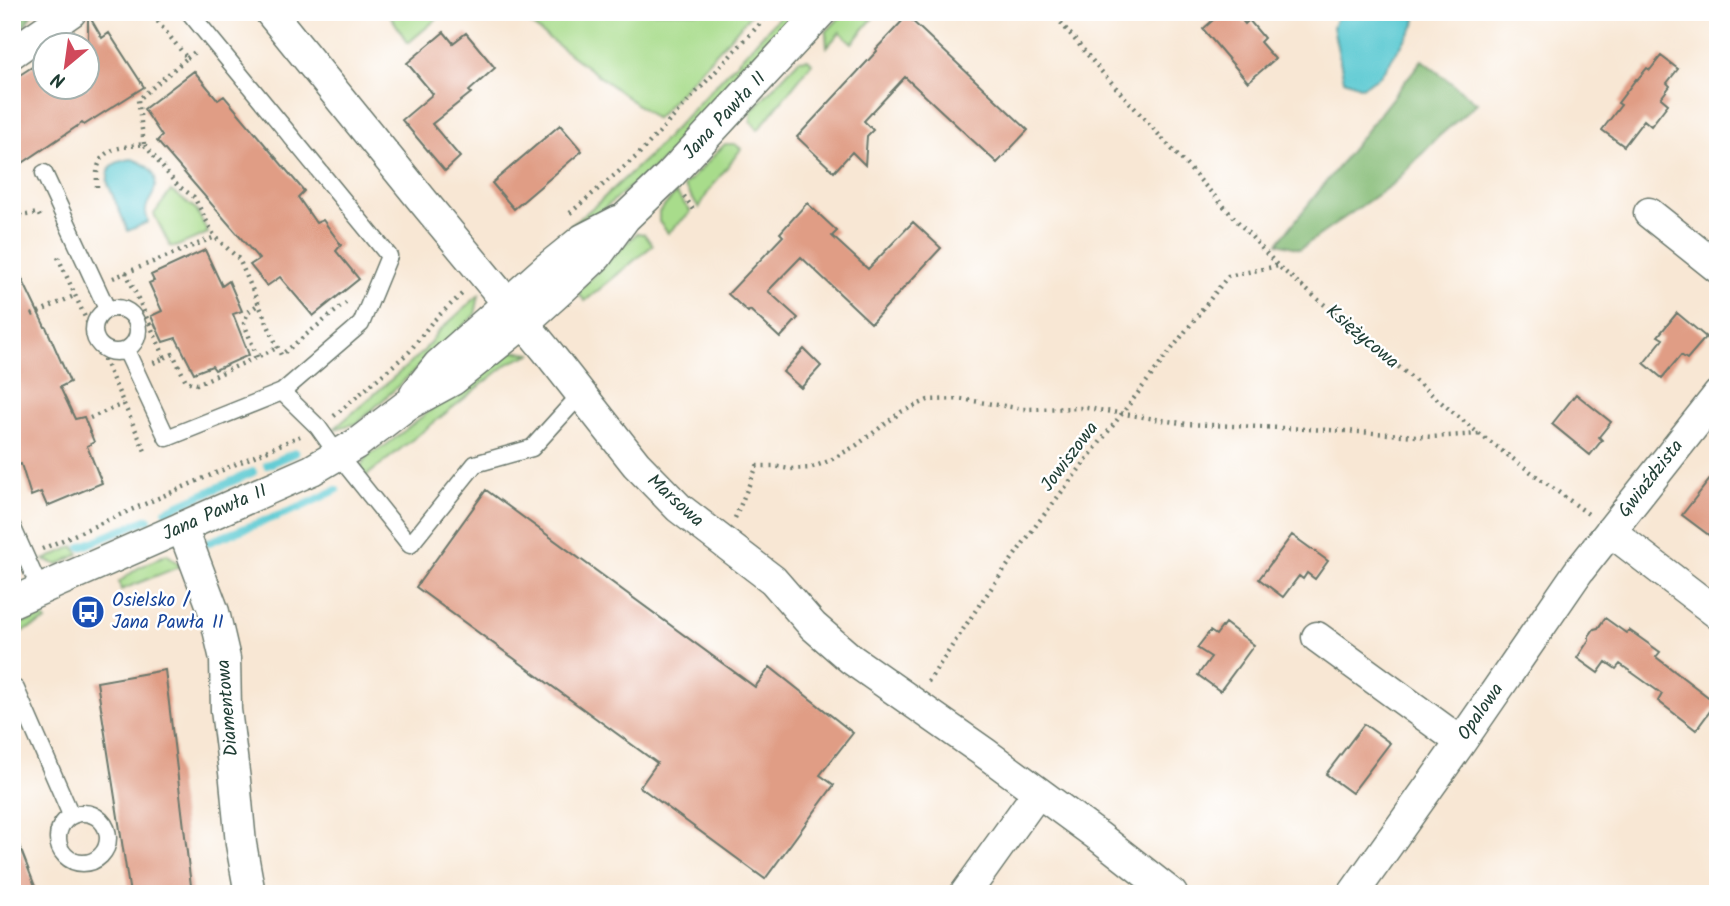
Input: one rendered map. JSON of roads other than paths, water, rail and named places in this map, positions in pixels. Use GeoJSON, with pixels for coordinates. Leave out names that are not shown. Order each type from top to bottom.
{"type":"FeatureCollection","features":[{"type":"Feature","properties":{"kind":"street"},"geometry":{"type":"LineString","coordinates":[[12,54],[71,12]]}},
{"type":"Feature","properties":{"kind":"street","name":"Marsowa"},"geometry":{"type":"LineString","coordinates":[[270,12],[644,473],[679,508],[774,580],[813,626],[851,659],[1038,792],[1172,894]]}},
{"type":"Feature","properties":{"kind":"street","name":"Jana Pawła II"},"geometry":{"type":"LineString","coordinates":[[12,602],[312,470],[356,444],[407,405],[438,365],[515,313],[583,239],[625,218],[669,176],[821,12]]}},
{"type":"Feature","properties":{"kind":"street"},"geometry":{"type":"LineString","coordinates":[[1649,214],[1718,268]]}},
{"type":"Feature","properties":{"kind":"street","name":"Gwiaździsta"},"geometry":{"type":"LineString","coordinates":[[1610,531],[1718,394]]}},
{"type":"Feature","properties":{"kind":"street","name":"Diamentowa"},"geometry":{"type":"LineString","coordinates":[[182,527],[214,612],[225,659],[226,710],[241,844],[250,894]]}},
{"type":"Feature","properties":{"kind":"street"},"geometry":{"type":"LineString","coordinates":[[1610,531],[1718,614]]}},
{"type":"Feature","properties":{"kind":"street","name":"Opalowa"},"geometry":{"type":"LineString","coordinates":[[1353,894],[1578,572],[1610,531]]}},
{"type":"Feature","properties":{"kind":"street"},"geometry":{"type":"LineString","coordinates":[[1317,637],[1461,742]]}},
{"type":"Feature","properties":{"kind":"street"},"geometry":{"type":"LineString","coordinates":[[965,894],[1038,792]]}},
{"type":"Feature","properties":{"kind":"lane"},"geometry":{"type":"LineString","coordinates":[[126,350],[167,438],[282,392],[361,324],[389,256],[189,12]]}},
{"type":"Feature","properties":{"kind":"lane"},"geometry":{"type":"LineString","coordinates":[[44,173],[107,309]]}},
{"type":"Feature","properties":{"kind":"lane"},"geometry":{"type":"LineString","coordinates":[[107,309],[122,309],[134,317],[138,332],[132,345],[126,350],[112,352],[100,345],[96,339],[94,325],[107,309]]}},
{"type":"Feature","properties":{"kind":"lane"},"geometry":{"type":"LineString","coordinates":[[282,392],[317,427],[410,545],[475,464],[531,448],[580,395]]}},
{"type":"Feature","properties":{"kind":"lane"},"geometry":{"type":"LineString","coordinates":[[12,526],[40,589]]}},
{"type":"Feature","properties":{"kind":"lane"},"geometry":{"type":"LineString","coordinates":[[12,691],[16,689],[71,815]]}},
{"type":"Feature","properties":{"kind":"water"},"geometry":{"type":"Polygon","coordinates":[[[1339,12],[1417,12],[1415,25],[1380,76],[1362,87],[1344,80],[1333,27],[1339,12]]]}},
{"type":"Feature","properties":{"kind":"water"},"geometry":{"type":"Polygon","coordinates":[[[132,159],[144,164],[152,172],[155,187],[146,208],[148,222],[128,231],[108,184],[108,178],[113,165],[132,159]]]}},
{"type":"Feature","properties":{"kind":"waterway"},"geometry":{"type":"LineString","coordinates":[[267,465],[295,453]]}},
{"type":"Feature","properties":{"kind":"waterway"},"geometry":{"type":"LineString","coordinates":[[166,511],[253,472]]}},
{"type":"Feature","properties":{"kind":"waterway"},"geometry":{"type":"LineString","coordinates":[[209,542],[301,507],[336,490]]}},
{"type":"Feature","properties":{"kind":"waterway"},"geometry":{"type":"LineString","coordinates":[[81,547],[148,519]]}},
{"type":"Feature","properties":{"kind":"place","name":"Osielsko / Jana Pawła II"},"geometry":{"type":"Point","coordinates":[88,612]}}]}
